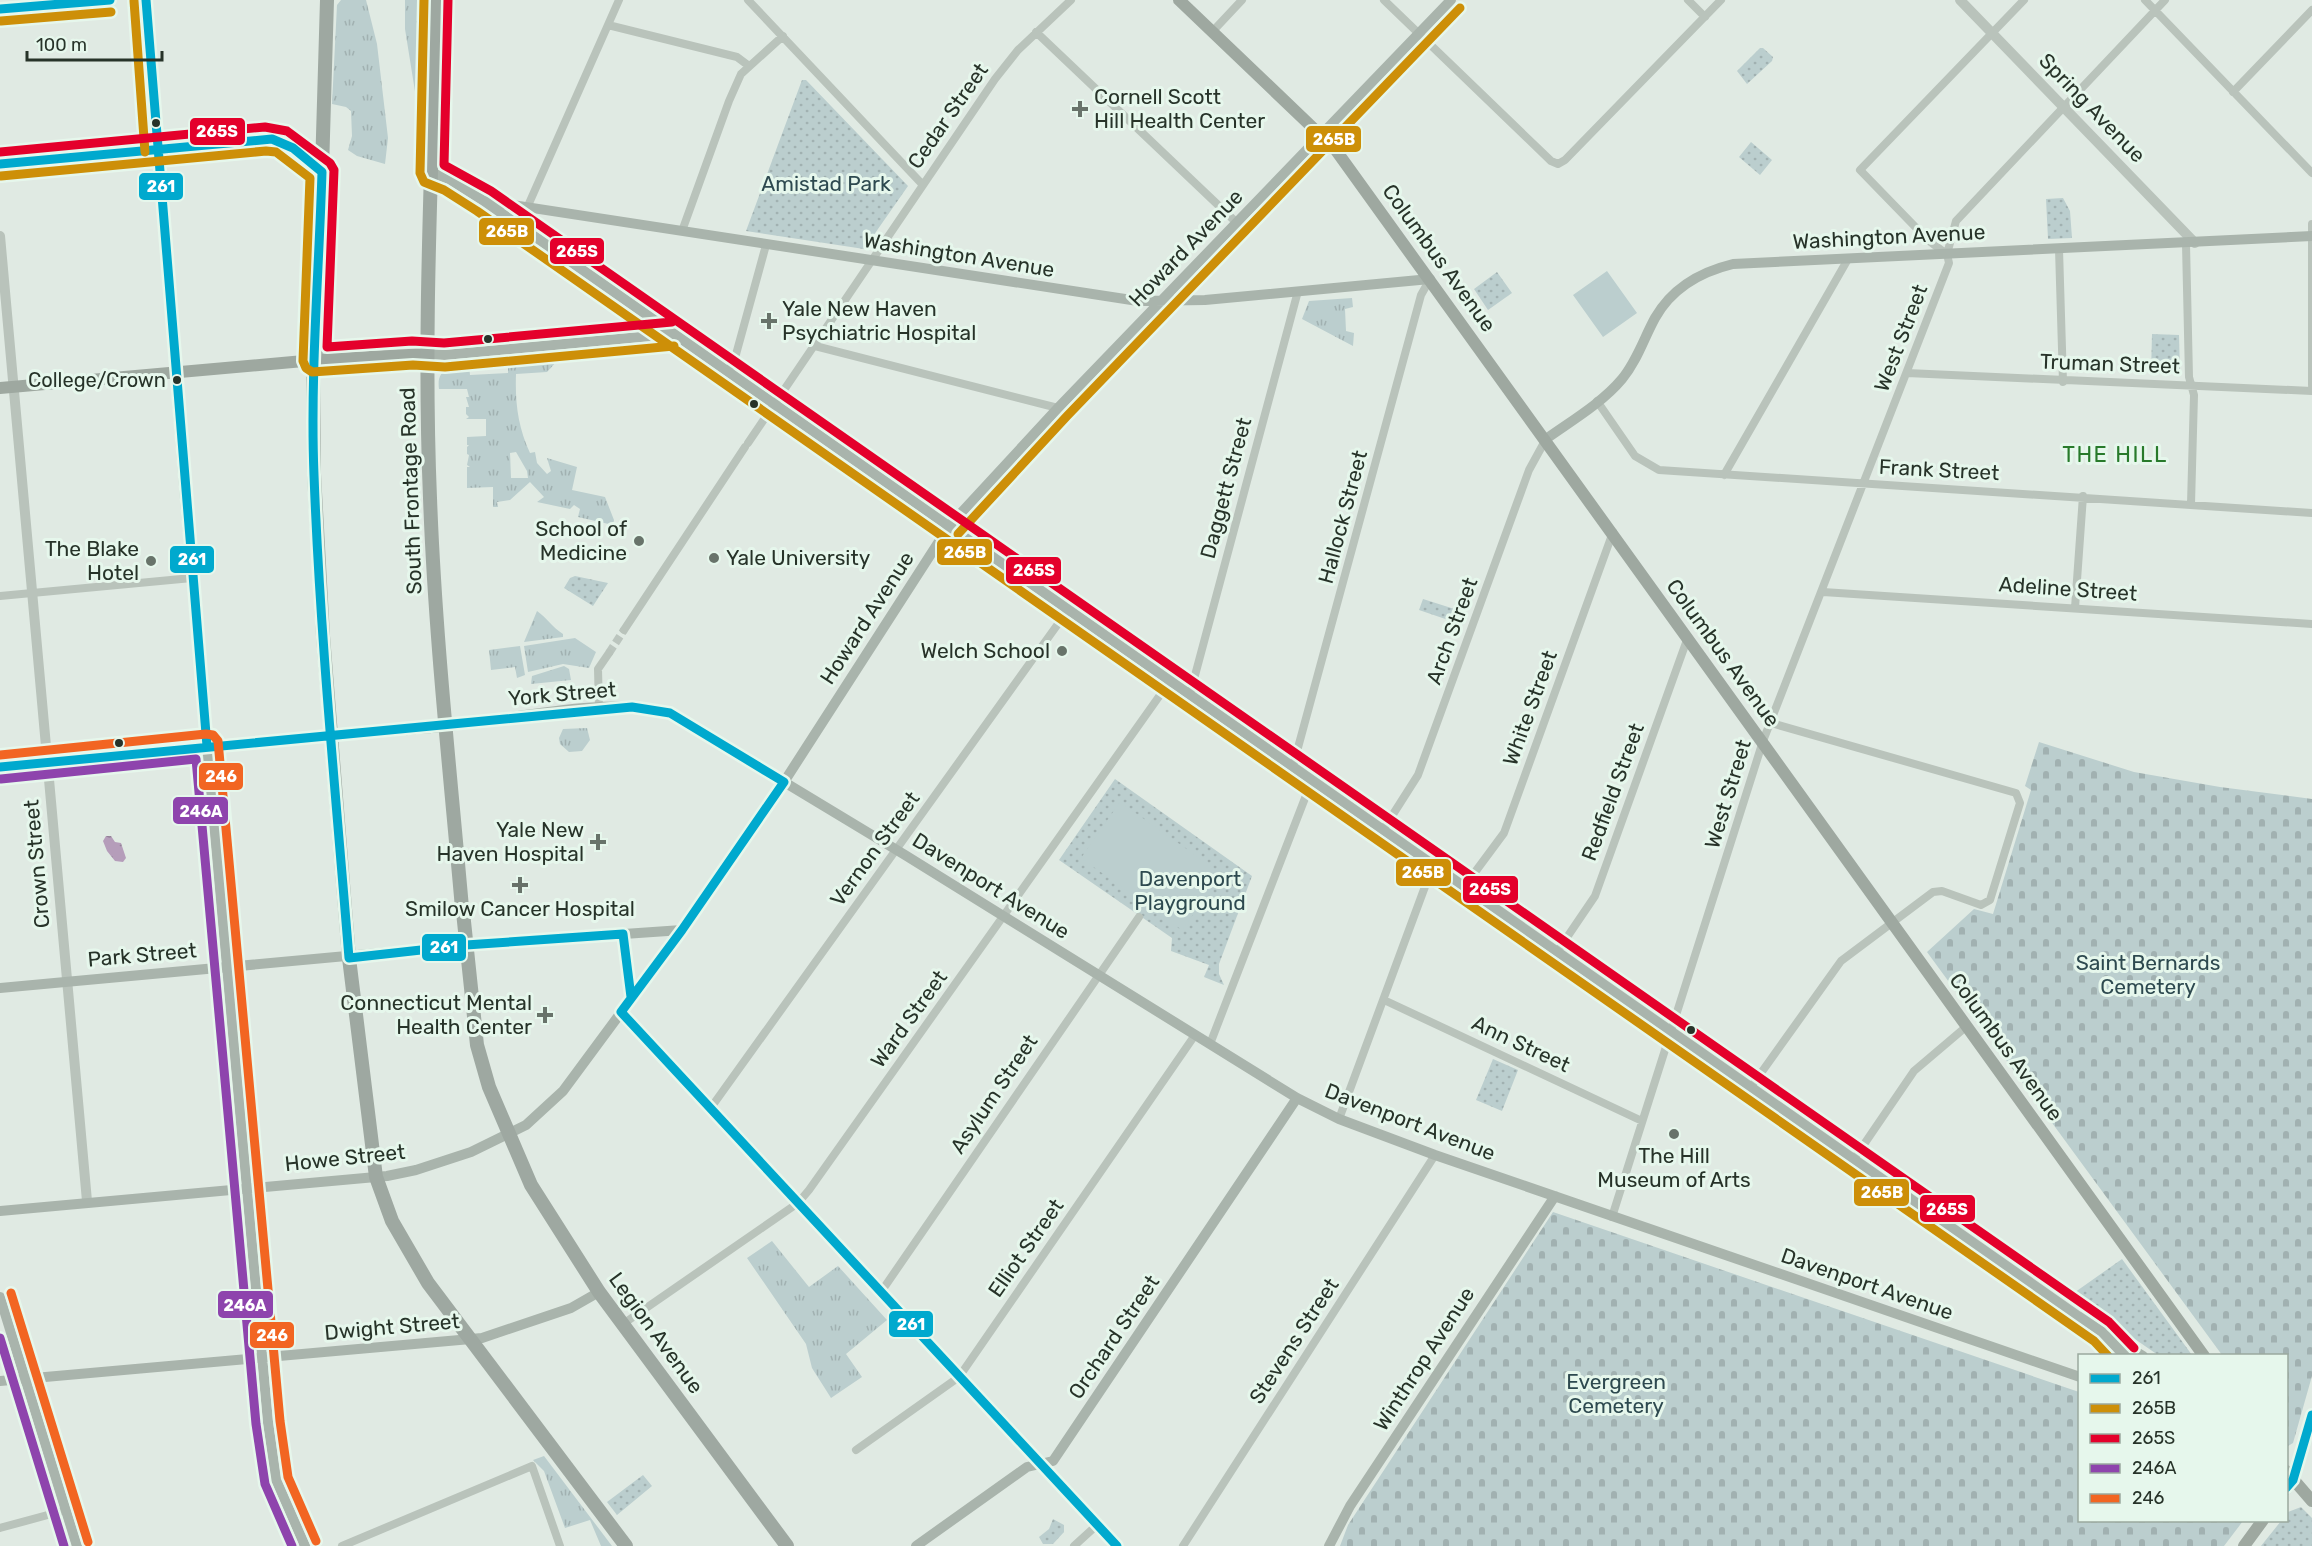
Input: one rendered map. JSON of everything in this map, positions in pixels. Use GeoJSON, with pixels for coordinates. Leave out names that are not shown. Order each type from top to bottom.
{"type":"FeatureCollection","features":[{"type":"Feature","properties":{"kind":"highway"},"geometry":{"type":"LineString","coordinates":[[327,0],[315,360],[314,474],[331,736],[349,958],[376,1177],[383,1201],[406,1247],[470,1339],[626,1546]]}},
{"type":"Feature","properties":{"kind":"highway","name":"South Frontage Road"},"geometry":{"type":"LineString","coordinates":[[436,0],[428,354],[430,499],[439,727],[463,910],[477,1046],[489,1087],[509,1135]]}},
{"type":"Feature","properties":{"kind":"highway","name":"Legion Avenue"},"geometry":{"type":"LineString","coordinates":[[509,1135],[543,1205],[599,1292],[787,1546]]}},
{"type":"Feature","properties":{"kind":"main road"},"geometry":{"type":"LineString","coordinates":[[0,9],[110,0]]}},
{"type":"Feature","properties":{"kind":"main road"},"geometry":{"type":"LineString","coordinates":[[146,0],[225,967],[263,1358],[276,1480],[305,1546]]}},
{"type":"Feature","properties":{"kind":"main road","name":"Columbus Avenue"},"geometry":{"type":"LineString","coordinates":[[1179,0],[1335,148],[2203,1354]]}},
{"type":"Feature","properties":{"kind":"main road","name":"Howard Avenue"},"geometry":{"type":"LineString","coordinates":[[509,1135],[526,1125],[563,1091],[682,930],[784,782],[949,526],[1058,408],[1451,0]]}},
{"type":"Feature","properties":{"kind":"main road"},"geometry":{"type":"LineString","coordinates":[[0,164],[272,139],[287,145],[322,172]]}},
{"type":"Feature","properties":{"kind":"main road"},"geometry":{"type":"LineString","coordinates":[[432,173],[449,179],[484,201],[2102,1332],[2125,1343],[2140,1354]]}},
{"type":"Feature","properties":{"kind":"main road","name":"Washington Avenue"},"geometry":{"type":"LineString","coordinates":[[484,201],[1138,301],[1204,300],[1430,279]]}},
{"type":"Feature","properties":{"kind":"main road","name":"Washington Avenue"},"geometry":{"type":"LineString","coordinates":[[1546,440],[1598,401],[1629,370],[1664,305],[1673,294],[1711,270],[1733,264],[2311,236]]}},
{"type":"Feature","properties":{"kind":"main road"},"geometry":{"type":"LineString","coordinates":[[6,387],[176,374],[315,360],[444,355],[673,334]]}},
{"type":"Feature","properties":{"kind":"main road","name":"York Street"},"geometry":{"type":"LineString","coordinates":[[439,727],[599,708],[634,707],[670,713],[784,782]]}},
{"type":"Feature","properties":{"kind":"main road"},"geometry":{"type":"LineString","coordinates":[[0,767],[207,746],[346,735]]}},
{"type":"Feature","properties":{"kind":"main road","name":"Davenport Avenue"},"geometry":{"type":"LineString","coordinates":[[784,782],[1297,1098],[1339,1119],[1612,1217],[2078,1377]]}},
{"type":"Feature","properties":{"kind":"main road","name":"Park Street"},"geometry":{"type":"LineString","coordinates":[[0,988],[349,958],[466,945],[682,930]]}},
{"type":"Feature","properties":{"kind":"main road"},"geometry":{"type":"LineString","coordinates":[[623,934],[631,997]]}},
{"type":"Feature","properties":{"kind":"main road","name":"Orchard Street"},"geometry":{"type":"LineString","coordinates":[[916,1546],[1027,1467],[1053,1461],[1297,1098]]}},
{"type":"Feature","properties":{"kind":"main road","name":"Howe Street"},"geometry":{"type":"LineString","coordinates":[[0,1211],[376,1177],[416,1170],[471,1152],[509,1135]]}},
{"type":"Feature","properties":{"kind":"main road","name":"Winthrop Avenue"},"geometry":{"type":"LineString","coordinates":[[1329,1546],[1350,1506],[1555,1196]]}},
{"type":"Feature","properties":{"kind":"main road","name":"Dwight Street"},"geometry":{"type":"LineString","coordinates":[[0,1381],[470,1339],[505,1332],[550,1316],[577,1306],[599,1292]]}},
{"type":"Feature","properties":{"kind":"main road"},"geometry":{"type":"LineString","coordinates":[[0,1297],[77,1546]]}},
{"type":"Feature","properties":{"kind":"main road"},"geometry":{"type":"LineString","coordinates":[[2102,1332],[2123,1354]]}},
{"type":"Feature","properties":{"kind":"main road"},"geometry":{"type":"LineString","coordinates":[[2312,1416],[2289,1480],[2312,1501]]}},
{"type":"Feature","properties":{"kind":"main road"},"geometry":{"type":"LineString","coordinates":[[2244,1546],[2262,1522]]}},
{"type":"Feature","properties":{"kind":"street"},"geometry":{"type":"LineString","coordinates":[[519,226],[529,208],[619,0]]}},
{"type":"Feature","properties":{"kind":"street"},"geometry":{"type":"LineString","coordinates":[[748,0],[922,184]]}},
{"type":"Feature","properties":{"kind":"street","name":"Cedar Street"},"geometry":{"type":"LineString","coordinates":[[624,630],[870,261],[995,79],[1036,32],[1071,0]]}},
{"type":"Feature","properties":{"kind":"street"},"geometry":{"type":"LineString","coordinates":[[1212,32],[1242,0]]}},
{"type":"Feature","properties":{"kind":"street"},"geometry":{"type":"LineString","coordinates":[[1384,0],[1551,160],[1561,163],[1721,0]]}},
{"type":"Feature","properties":{"kind":"street"},"geometry":{"type":"LineString","coordinates":[[1688,0],[1705,16]]}},
{"type":"Feature","properties":{"kind":"street","name":"Spring Avenue"},"geometry":{"type":"LineString","coordinates":[[1960,0],[2063,105],[2191,243]]}},
{"type":"Feature","properties":{"kind":"street"},"geometry":{"type":"LineString","coordinates":[[1947,254],[1929,240],[1860,170],[2024,0]]}},
{"type":"Feature","properties":{"kind":"street"},"geometry":{"type":"LineString","coordinates":[[2145,0],[2312,173]]}},
{"type":"Feature","properties":{"kind":"street","name":"West Street"},"geometry":{"type":"LineString","coordinates":[[1612,1217],[1763,741],[1949,263],[1947,254],[1956,220],[2165,0]]}},
{"type":"Feature","properties":{"kind":"street"},"geometry":{"type":"LineString","coordinates":[[2233,92],[2312,10]]}},
{"type":"Feature","properties":{"kind":"street"},"geometry":{"type":"LineString","coordinates":[[608,25],[737,57],[749,66]]}},
{"type":"Feature","properties":{"kind":"street"},"geometry":{"type":"LineString","coordinates":[[1036,32],[1237,223]]}},
{"type":"Feature","properties":{"kind":"street"},"geometry":{"type":"LineString","coordinates":[[682,231],[741,74],[783,36]]}},
{"type":"Feature","properties":{"kind":"street"},"geometry":{"type":"LineString","coordinates":[[2312,224],[2312,385]]}},
{"type":"Feature","properties":{"kind":"street","name":"Crown Street"},"geometry":{"type":"LineString","coordinates":[[0,236],[6,387],[31,593],[48,762],[87,1202]]}},
{"type":"Feature","properties":{"kind":"street"},"geometry":{"type":"LineString","coordinates":[[2191,243],[2190,385],[2194,395],[2191,504]]}},
{"type":"Feature","properties":{"kind":"street"},"geometry":{"type":"LineString","coordinates":[[728,371],[735,358],[766,245]]}},
{"type":"Feature","properties":{"kind":"street"},"geometry":{"type":"LineString","coordinates":[[2059,249],[2063,382]]}},
{"type":"Feature","properties":{"kind":"street"},"geometry":{"type":"LineString","coordinates":[[1724,475],[1848,259]]}},
{"type":"Feature","properties":{"kind":"street","name":"Hallock Street"},"geometry":{"type":"LineString","coordinates":[[1293,766],[1421,295],[1430,279]]}},
{"type":"Feature","properties":{"kind":"street","name":"Daggett Street"},"geometry":{"type":"LineString","coordinates":[[1190,694],[1298,291]]}},
{"type":"Feature","properties":{"kind":"street"},"geometry":{"type":"LineString","coordinates":[[815,346],[1058,408]]}},
{"type":"Feature","properties":{"kind":"street","name":"Truman Street"},"geometry":{"type":"LineString","coordinates":[[1907,373],[2063,382],[2312,391]]}},
{"type":"Feature","properties":{"kind":"street","name":"Frank Street"},"geometry":{"type":"LineString","coordinates":[[1598,401],[1635,456],[1644,463],[1664,471],[2083,496],[2312,513]]}},
{"type":"Feature","properties":{"kind":"street","name":"Arch Street"},"geometry":{"type":"LineString","coordinates":[[1383,830],[1418,775],[1529,470],[1546,440]]}},
{"type":"Feature","properties":{"kind":"street"},"geometry":{"type":"LineString","coordinates":[[2075,608],[2083,496]]}},
{"type":"Feature","properties":{"kind":"street","name":"White Street"},"geometry":{"type":"LineString","coordinates":[[1464,887],[1504,833],[1613,532]]}},
{"type":"Feature","properties":{"kind":"street"},"geometry":{"type":"LineString","coordinates":[[0,596],[192,578]]}},
{"type":"Feature","properties":{"kind":"street","name":"Adeline Street"},"geometry":{"type":"LineString","coordinates":[[1822,592],[2312,624]]}},
{"type":"Feature","properties":{"kind":"street","name":"Vernon Street"},"geometry":{"type":"LineString","coordinates":[[710,1109],[1068,610]]}},
{"type":"Feature","properties":{"kind":"street","name":"Redfield Street"},"geometry":{"type":"LineString","coordinates":[[1557,952],[1595,896],[1688,637]]}},
{"type":"Feature","properties":{"kind":"street"},"geometry":{"type":"LineString","coordinates":[[599,708],[598,669],[609,653]]}},
{"type":"Feature","properties":{"kind":"street","name":"Ward Street"},"geometry":{"type":"LineString","coordinates":[[623,1324],[798,1203],[1170,681]]}},
{"type":"Feature","properties":{"kind":"street"},"geometry":{"type":"LineString","coordinates":[[1751,1087],[1841,961],[1933,892],[1942,891],[1981,905],[1990,900],[2020,803],[2016,794],[1771,723]]}},
{"type":"Feature","properties":{"kind":"street"},"geometry":{"type":"LineString","coordinates":[[1210,1044],[1312,780]]}},
{"type":"Feature","properties":{"kind":"street"},"geometry":{"type":"LineString","coordinates":[[1339,1119],[1433,865]]}},
{"type":"Feature","properties":{"kind":"street","name":"Asylum Street"},"geometry":{"type":"LineString","coordinates":[[881,1292],[1139,917]]}},
{"type":"Feature","properties":{"kind":"street","name":"Ann Street"},"geometry":{"type":"LineString","coordinates":[[1384,1000],[1642,1121]]}},
{"type":"Feature","properties":{"kind":"street"},"geometry":{"type":"LineString","coordinates":[[621,1012],[1117,1546]]}},
{"type":"Feature","properties":{"kind":"street"},"geometry":{"type":"LineString","coordinates":[[1854,1159],[1914,1071],[1967,1026]]}},
{"type":"Feature","properties":{"kind":"street","name":"Elliot Street"},"geometry":{"type":"LineString","coordinates":[[856,1450],[959,1377],[1195,1035]]}},
{"type":"Feature","properties":{"kind":"street","name":"Stevens Street"},"geometry":{"type":"LineString","coordinates":[[1183,1546],[1435,1155]]}},
{"type":"Feature","properties":{"kind":"street"},"geometry":{"type":"LineString","coordinates":[[342,1546],[532,1466],[560,1546]]}},
{"type":"Feature","properties":{"kind":"street"},"geometry":{"type":"LineString","coordinates":[[0,1528],[66,1510]]}},
{"type":"Feature","properties":{"kind":"street"},"geometry":{"type":"LineString","coordinates":[[1074,1546],[1097,1525]]}},
{"type":"Feature","properties":{"kind":"green space"},"geometry":{"type":"Polygon","coordinates":[[[341,0],[366,0],[377,44],[388,138],[385,164],[357,156],[348,150],[352,136],[351,111],[346,107],[332,104],[337,5],[341,0]]]}},
{"type":"Feature","properties":{"kind":"green space"},"geometry":{"type":"Polygon","coordinates":[[[405,0],[420,0],[419,104],[417,104],[405,29],[405,0]]]}},
{"type":"Feature","properties":{"kind":"green space"},"geometry":{"type":"Polygon","coordinates":[[[1760,48],[1773,57],[1772,61],[1747,84],[1737,71],[1760,48]]]}},
{"type":"Feature","properties":{"kind":"green space","name":"Amistad Park"},"geometry":{"type":"Polygon","coordinates":[[[802,80],[806,80],[908,186],[864,249],[746,231],[802,80]]]}},
{"type":"Feature","properties":{"kind":"green space"},"geometry":{"type":"Polygon","coordinates":[[[1751,142],[1772,160],[1760,175],[1739,157],[1751,142]]]}},
{"type":"Feature","properties":{"kind":"green space"},"geometry":{"type":"Polygon","coordinates":[[[2063,198],[2070,211],[2072,238],[2048,239],[2046,199],[2063,198]]]}},
{"type":"Feature","properties":{"kind":"green space"},"geometry":{"type":"Polygon","coordinates":[[[1607,271],[1637,313],[1603,337],[1573,295],[1607,271]]]}},
{"type":"Feature","properties":{"kind":"green space"},"geometry":{"type":"Polygon","coordinates":[[[1497,272],[1512,293],[1488,310],[1474,289],[1497,272]]]}},
{"type":"Feature","properties":{"kind":"green space"},"geometry":{"type":"Polygon","coordinates":[[[1352,298],[1353,307],[1345,309],[1346,331],[1354,333],[1353,346],[1302,319],[1309,301],[1352,298]]]}},
{"type":"Feature","properties":{"kind":"green space"},"geometry":{"type":"Polygon","coordinates":[[[2152,334],[2179,335],[2180,374],[2151,374],[2152,334]]]}},
{"type":"Feature","properties":{"kind":"green space"},"geometry":{"type":"Polygon","coordinates":[[[557,361],[547,372],[516,374],[517,405],[523,434],[530,453],[535,452],[537,463],[547,474],[551,471],[547,458],[577,467],[572,490],[605,497],[614,520],[613,525],[578,517],[580,509],[574,505],[570,509],[537,502],[544,497],[530,482],[510,500],[497,502],[498,507],[493,507],[493,487],[467,488],[467,467],[470,467],[467,465],[469,445],[467,445],[467,437],[486,436],[486,419],[466,419],[469,417],[466,414],[466,407],[469,407],[466,397],[469,397],[467,389],[439,389],[440,376],[446,370],[469,366],[470,375],[508,373],[508,365],[557,361]],[[516,452],[510,453],[511,478],[528,478],[527,471],[516,452]]]}},
{"type":"Feature","properties":{"kind":"green space"},"geometry":{"type":"Polygon","coordinates":[[[575,576],[608,583],[593,606],[564,588],[570,578],[575,576]]]}},
{"type":"Feature","properties":{"kind":"green space"},"geometry":{"type":"Polygon","coordinates":[[[1423,599],[1467,613],[1463,625],[1419,610],[1423,599]]]}},
{"type":"Feature","properties":{"kind":"green space"},"geometry":{"type":"Polygon","coordinates":[[[537,611],[563,634],[563,637],[524,642],[537,611]]]}},
{"type":"Feature","properties":{"kind":"green space"},"geometry":{"type":"Polygon","coordinates":[[[575,638],[596,652],[589,668],[563,664],[528,672],[524,646],[575,638]]]}},
{"type":"Feature","properties":{"kind":"green space"},"geometry":{"type":"Polygon","coordinates":[[[520,646],[525,675],[517,678],[515,667],[491,670],[489,650],[520,646]]]}},
{"type":"Feature","properties":{"kind":"green space"},"geometry":{"type":"Polygon","coordinates":[[[564,666],[569,669],[571,680],[531,684],[532,676],[564,666]]]}},
{"type":"Feature","properties":{"kind":"green space"},"geometry":{"type":"Polygon","coordinates":[[[587,728],[590,740],[582,751],[569,752],[560,744],[559,738],[563,729],[587,728]]]}},
{"type":"Feature","properties":{"kind":"green space","name":"Saint Bernards Cemetery"},"geometry":{"type":"Polygon","coordinates":[[[2039,742],[2134,772],[2220,787],[2312,799],[2312,1376],[2293,1443],[2288,1446],[2288,1354],[2221,1354],[1927,952],[1974,909],[1993,914],[2031,790],[2025,786],[2039,742]]]}},
{"type":"Feature","properties":{"kind":"green space","name":"Davenport Playground"},"geometry":{"type":"Polygon","coordinates":[[[1115,779],[1252,876],[1219,964],[1219,974],[1224,985],[1204,977],[1209,965],[1171,951],[1172,938],[1059,860],[1115,779]]]}},
{"type":"Feature","properties":{"kind":"green space"},"geometry":{"type":"Polygon","coordinates":[[[1120,802],[1222,874],[1182,930],[1081,858],[1120,802]]]}},
{"type":"Feature","properties":{"kind":"green space"},"geometry":{"type":"Polygon","coordinates":[[[1493,1059],[1518,1070],[1502,1111],[1476,1100],[1493,1059]]]}},
{"type":"Feature","properties":{"kind":"green space","name":"Evergreen Cemetery"},"geometry":{"type":"Polygon","coordinates":[[[1553,1212],[2078,1392],[2078,1522],[2242,1522],[2224,1546],[1340,1546],[1348,1525],[1553,1212]]]}},
{"type":"Feature","properties":{"kind":"green space"},"geometry":{"type":"Polygon","coordinates":[[[772,1241],[809,1287],[838,1266],[887,1320],[846,1354],[862,1377],[831,1398],[812,1368],[806,1344],[747,1258],[772,1241]]]}},
{"type":"Feature","properties":{"kind":"green space"},"geometry":{"type":"Polygon","coordinates":[[[2122,1259],[2191,1354],[2157,1354],[2071,1295],[2122,1259]]]}},
{"type":"Feature","properties":{"kind":"green space"},"geometry":{"type":"Polygon","coordinates":[[[544,1456],[612,1546],[601,1546],[590,1520],[565,1528],[544,1471],[533,1460],[544,1456]]]}},
{"type":"Feature","properties":{"kind":"green space"},"geometry":{"type":"Polygon","coordinates":[[[643,1475],[652,1486],[617,1515],[607,1502],[643,1475]]]}},
{"type":"Feature","properties":{"kind":"green space"},"geometry":{"type":"Polygon","coordinates":[[[2301,1507],[2312,1518],[2312,1546],[2261,1546],[2280,1522],[2288,1522],[2288,1512],[2301,1507]]]}},
{"type":"Feature","properties":{"kind":"green space"},"geometry":{"type":"Polygon","coordinates":[[[1053,1519],[1064,1525],[1064,1532],[1053,1544],[1043,1544],[1039,1537],[1049,1529],[1053,1519]]]}},
{"type":"Feature","properties":{"kind":"water"},"geometry":{"type":"Polygon","coordinates":[[[106,836],[111,836],[115,842],[121,843],[126,858],[123,862],[115,861],[107,851],[103,841],[106,836]]]}},
{"type":"Feature","properties":{"kind":"tunnel"},"geometry":{"type":"LineString","coordinates":[[609,653],[624,630]]}},
{"type":"Feature","properties":{"kind":"tunnel"},"geometry":{"type":"LineString","coordinates":[[346,735],[433,728]]}},
{"type":"Feature","properties":{"kind":"transit line","name":"261"},"geometry":{"type":"LineString","coordinates":[[0,9],[110,0]]}},
{"type":"Feature","properties":{"kind":"transit line","name":"261"},"geometry":{"type":"LineString","coordinates":[[146,0],[207,746]]}},
{"type":"Feature","properties":{"kind":"transit line","name":"265B"},"geometry":{"type":"LineString","coordinates":[[424,0],[420,173],[424,182],[444,190],[477,211],[2094,1341],[2106,1354]]}},
{"type":"Feature","properties":{"kind":"transit line","name":"265S"},"geometry":{"type":"LineString","coordinates":[[448,0],[444,165],[491,191],[2109,1322],[2134,1348]]}},
{"type":"Feature","properties":{"kind":"transit line","name":"265B"},"geometry":{"type":"LineString","coordinates":[[134,1],[145,152]]}},
{"type":"Feature","properties":{"kind":"transit line","name":"265B"},"geometry":{"type":"LineString","coordinates":[[958,534],[1067,416],[1460,8]]}},
{"type":"Feature","properties":{"kind":"transit line","name":"265B"},"geometry":{"type":"LineString","coordinates":[[1,21],[111,12]]}},
{"type":"Feature","properties":{"kind":"transit line","name":"265S"},"geometry":{"type":"LineString","coordinates":[[0,152],[265,127],[287,131],[330,163],[334,170],[327,347],[412,341],[444,343],[672,322]]}},
{"type":"Feature","properties":{"kind":"transit line","name":"261"},"geometry":{"type":"LineString","coordinates":[[0,164],[272,139],[293,148],[322,172],[314,362],[314,475],[324,656],[349,958],[466,945],[623,934],[631,997]]}},
{"type":"Feature","properties":{"kind":"transit line","name":"265B"},"geometry":{"type":"LineString","coordinates":[[1,176],[266,151],[276,152],[310,178],[303,361],[306,368],[312,372],[413,365],[445,367],[674,346]]}},
{"type":"Feature","properties":{"kind":"transit line","name":"261"},"geometry":{"type":"LineString","coordinates":[[0,767],[632,707],[670,713],[784,782],[682,930],[621,1012],[1117,1546]]}},
{"type":"Feature","properties":{"kind":"transit line","name":"246"},"geometry":{"type":"LineString","coordinates":[[0,755],[206,734],[213,735],[218,741],[280,1421],[288,1477],[316,1541]]}},
{"type":"Feature","properties":{"kind":"transit line","name":"246A"},"geometry":{"type":"LineString","coordinates":[[1,779],[196,759],[256,1424],[265,1484],[292,1546]]}},
{"type":"Feature","properties":{"kind":"transit line","name":"246"},"geometry":{"type":"LineString","coordinates":[[11,1293],[88,1542]]}},
{"type":"Feature","properties":{"kind":"transit line","name":"246A"},"geometry":{"type":"LineString","coordinates":[[0,1338],[64,1546]]}},
{"type":"Feature","properties":{"kind":"transit line","name":"261"},"geometry":{"type":"LineString","coordinates":[[2288,1486],[2293,1480],[2312,1415]]}},
{"type":"Feature","properties":{"kind":"place","name":"Cornell Scott Hill Health Center"},"geometry":{"type":"Point","coordinates":[1080,109]}},
{"type":"Feature","properties":{"kind":"place","name":"Yale New Haven Psychiatric Hospital"},"geometry":{"type":"Point","coordinates":[769,321]}},
{"type":"Feature","properties":{"kind":"place","name":"College/Crown"},"geometry":{"type":"Point","coordinates":[177,380]}},
{"type":"Feature","properties":{"kind":"place","name":"School of Medicine"},"geometry":{"type":"Point","coordinates":[639,541]}},
{"type":"Feature","properties":{"kind":"place","name":"Yale University"},"geometry":{"type":"Point","coordinates":[714,558]}},
{"type":"Feature","properties":{"kind":"place","name":"The Blake Hotel"},"geometry":{"type":"Point","coordinates":[151,561]}},
{"type":"Feature","properties":{"kind":"place","name":"Welch School"},"geometry":{"type":"Point","coordinates":[1062,651]}},
{"type":"Feature","properties":{"kind":"place","name":"Yale New Haven Hospital"},"geometry":{"type":"Point","coordinates":[598,842]}},
{"type":"Feature","properties":{"kind":"place","name":"Smilow Cancer Hospital"},"geometry":{"type":"Point","coordinates":[520,885]}},
{"type":"Feature","properties":{"kind":"place","name":"Connecticut Mental Health Center"},"geometry":{"type":"Point","coordinates":[545,1015]}},
{"type":"Feature","properties":{"kind":"place","name":"The Hill Museum of Arts"},"geometry":{"type":"Point","coordinates":[1674,1134]}},
{"type":"Feature","properties":{"kind":"district","name":"THE HILL"},"geometry":{"type":"Point","coordinates":[2115,454]}}]}
